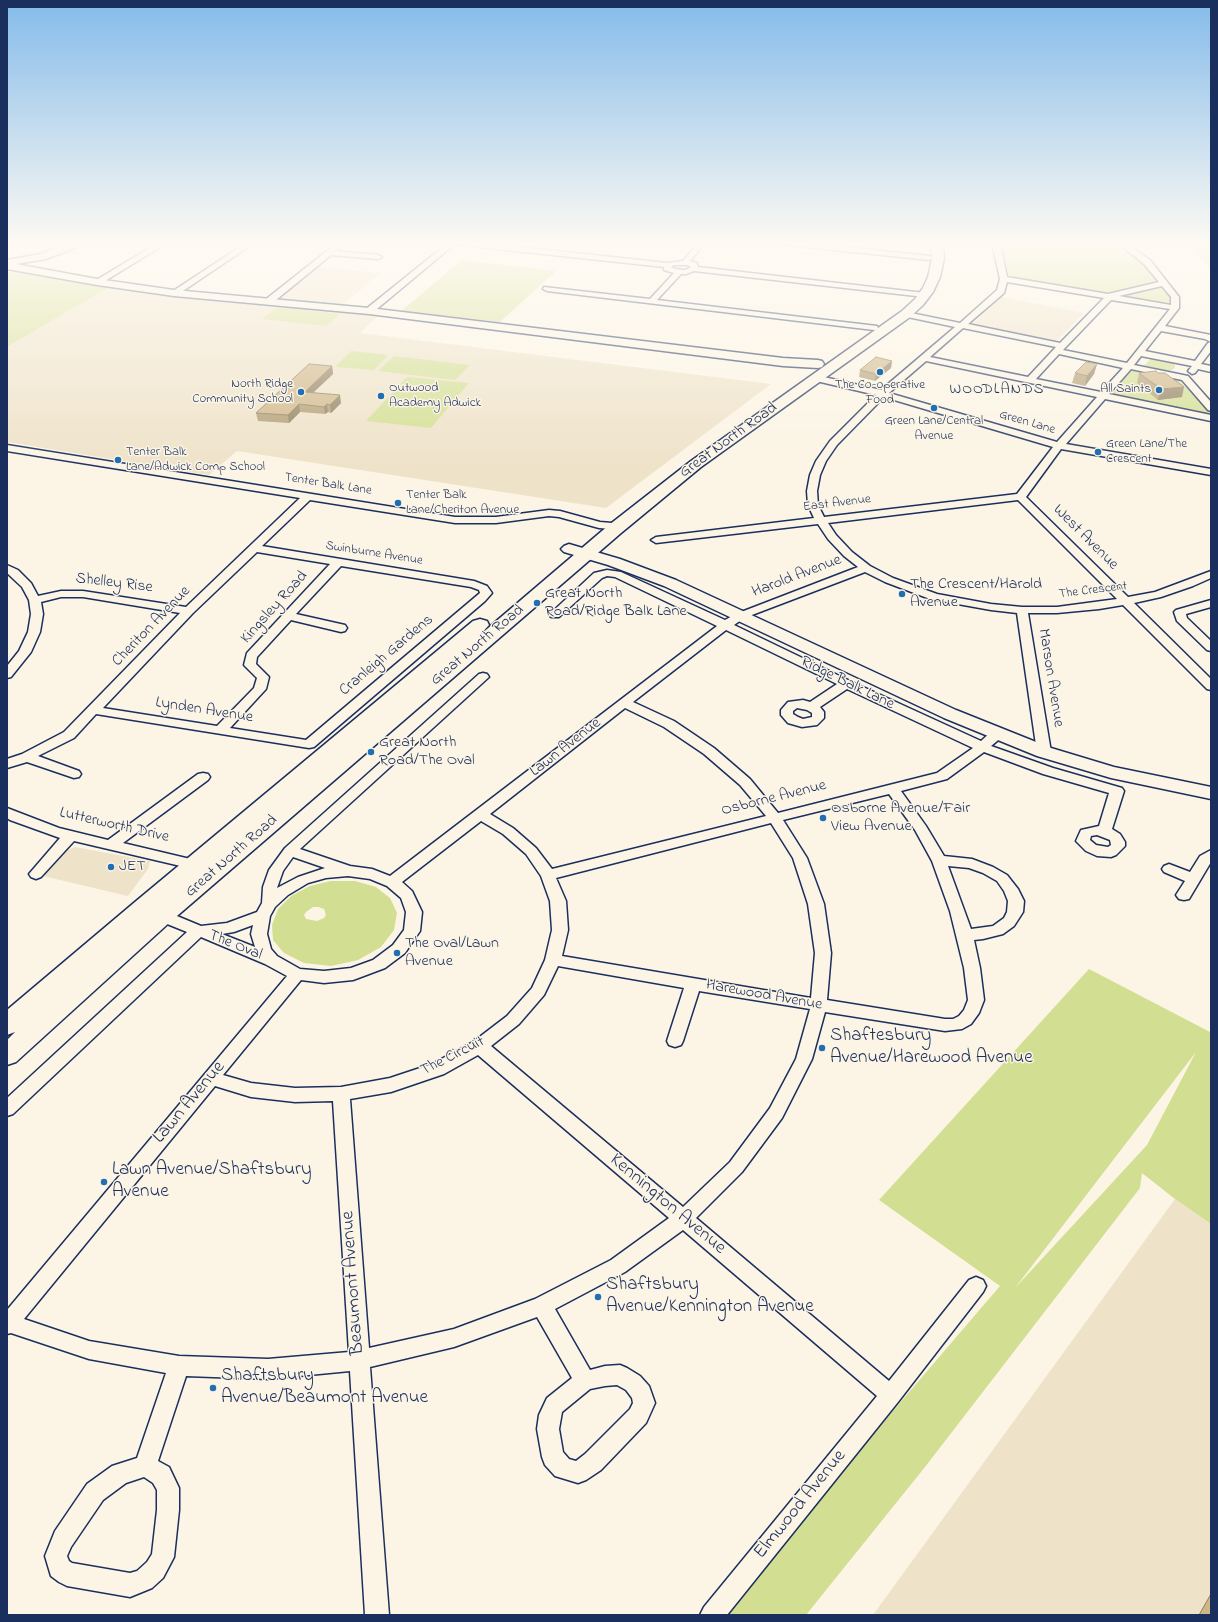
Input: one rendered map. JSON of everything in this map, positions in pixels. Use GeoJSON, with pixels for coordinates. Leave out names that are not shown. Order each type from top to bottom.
{"type":"FeatureCollection","features":[{"type":"Feature","properties":{"kind":"highway","name":"Great North Road"},"geometry":{"type":"LineString","coordinates":[[603,530],[621,524],[814,371],[886,319]]}},
{"type":"Feature","properties":{"kind":"highway","name":"Great North Road"},"geometry":{"type":"LineString","coordinates":[[7,1025],[153,912],[603,530],[748,411],[898,319]]}},
{"type":"Feature","properties":{"kind":"highway","name":"Great North Road"},"geometry":{"type":"LineString","coordinates":[[7,1055],[153,912]]}},
{"type":"Feature","properties":{"kind":"street"},"geometry":{"type":"LineString","coordinates":[[431,319],[782,362],[814,371]]}},
{"type":"Feature","properties":{"kind":"street"},"geometry":{"type":"LineString","coordinates":[[794,319],[874,328]]}},
{"type":"Feature","properties":{"kind":"street"},"geometry":{"type":"LineString","coordinates":[[928,319],[1059,349],[1128,367],[1185,378],[1211,408]]}},
{"type":"Feature","properties":{"kind":"street","name":"The Crescent"},"geometry":{"type":"LineString","coordinates":[[969,319],[882,394],[833,443],[820,460],[812,491],[813,505],[821,521],[848,554],[866,568],[896,583],[934,597],[977,605],[1022,610],[1057,610],[1126,602],[1157,595],[1189,584],[1211,574]]}},
{"type":"Feature","properties":{"kind":"street"},"geometry":{"type":"LineString","coordinates":[[1030,380],[1088,319]]}},
{"type":"Feature","properties":{"kind":"street"},"geometry":{"type":"LineString","coordinates":[[1020,497],[1059,446],[1140,353],[1168,319]]}},
{"type":"Feature","properties":{"kind":"street"},"geometry":{"type":"LineString","coordinates":[[1161,328],[1208,337],[1211,339]]}},
{"type":"Feature","properties":{"kind":"street"},"geometry":{"type":"LineString","coordinates":[[1185,378],[1197,365],[1211,345]]}},
{"type":"Feature","properties":{"kind":"street"},"geometry":{"type":"LineString","coordinates":[[1140,353],[1211,369]]}},
{"type":"Feature","properties":{"kind":"street"},"geometry":{"type":"LineString","coordinates":[[925,358],[1211,418]]}},
{"type":"Feature","properties":{"kind":"street","name":"Green Lane"},"geometry":{"type":"LineString","coordinates":[[814,371],[882,394],[1059,446],[1211,472]]}},
{"type":"Feature","properties":{"kind":"street","name":"Tenter Balk Lane"},"geometry":{"type":"LineString","coordinates":[[7,448],[455,520],[496,520],[549,513],[560,514],[603,530]]}},
{"type":"Feature","properties":{"kind":"street","name":"Cheriton Avenue"},"geometry":{"type":"LineString","coordinates":[[7,764],[27,757],[69,735],[189,611],[308,496]]}},
{"type":"Feature","properties":{"kind":"street","name":"East Avenue"},"geometry":{"type":"LineString","coordinates":[[656,540],[1020,497]]}},
{"type":"Feature","properties":{"kind":"street","name":"West Avenue"},"geometry":{"type":"LineString","coordinates":[[1020,497],[1211,686]]}},
{"type":"Feature","properties":{"kind":"street","name":"Swinburne Avenue"},"geometry":{"type":"LineString","coordinates":[[254,548],[474,584],[483,588],[486,593]]}},
{"type":"Feature","properties":{"kind":"street","name":"Ridge Balk Lane"},"geometry":{"type":"LineString","coordinates":[[578,552],[652,576],[846,684],[982,747],[1048,771],[1116,791],[1104,831]]}},
{"type":"Feature","properties":{"kind":"street","name":"Kingsley Road"},"geometry":{"type":"LineString","coordinates":[[220,730],[260,688],[263,676],[250,665],[251,656],[338,562]]}},
{"type":"Feature","properties":{"kind":"street"},"geometry":{"type":"LineString","coordinates":[[7,568],[14,572],[27,585],[35,600],[37,614],[34,632],[25,652],[7,674]]}},
{"type":"Feature","properties":{"kind":"street","name":"Harold Avenue"},"geometry":{"type":"LineString","coordinates":[[732,620],[866,568]]}},
{"type":"Feature","properties":{"kind":"street","name":"Ridge Balk Lane"},"geometry":{"type":"LineString","coordinates":[[555,615],[598,575],[607,573],[617,574],[732,620],[997,734],[1044,752],[1110,772],[1211,792]]}},
{"type":"Feature","properties":{"kind":"street","name":"Cranleigh Gardens"},"geometry":{"type":"LineString","coordinates":[[309,744],[481,599],[486,593]]}},
{"type":"Feature","properties":{"kind":"street","name":"Shelley Rise"},"geometry":{"type":"LineString","coordinates":[[35,600],[61,594],[83,594],[189,611]]}},
{"type":"Feature","properties":{"kind":"street"},"geometry":{"type":"LineString","coordinates":[[1211,603],[1180,612],[1181,619],[1211,647]]}},
{"type":"Feature","properties":{"kind":"street","name":"Marson Avenue"},"geometry":{"type":"LineString","coordinates":[[1022,610],[1044,752]]}},
{"type":"Feature","properties":{"kind":"street"},"geometry":{"type":"LineString","coordinates":[[288,616],[341,628]]}},
{"type":"Feature","properties":{"kind":"street","name":"Lawn Avenue"},"geometry":{"type":"LineString","coordinates":[[392,882],[732,620]]}},
{"type":"Feature","properties":{"kind":"street","name":"Great North Road"},"geometry":{"type":"LineString","coordinates":[[290,851],[483,677]]}},
{"type":"Feature","properties":{"kind":"street"},"geometry":{"type":"LineString","coordinates":[[812,707],[846,684]]}},
{"type":"Feature","properties":{"kind":"street"},"geometry":{"type":"LineString","coordinates":[[8,1324],[89,1350],[179,1366],[268,1369],[360,1360],[454,1338],[542,1306],[618,1266],[683,1219],[736,1167],[776,1113],[804,1059],[819,1005],[823,953],[816,904],[800,858],[775,818],[745,782],[709,751],[669,724],[625,702]]}},
{"type":"Feature","properties":{"kind":"street","name":"Lynden Avenue"},"geometry":{"type":"LineString","coordinates":[[94,710],[309,744]]}},
{"type":"Feature","properties":{"kind":"street","name":"Osborne Avenue"},"geometry":{"type":"LineString","coordinates":[[548,875],[942,776],[982,747],[997,734]]}},
{"type":"Feature","properties":{"kind":"street"},"geometry":{"type":"LineString","coordinates":[[27,757],[74,774]]}},
{"type":"Feature","properties":{"kind":"street"},"geometry":{"type":"LineString","coordinates":[[112,844],[203,777]]}},
{"type":"Feature","properties":{"kind":"street"},"geometry":{"type":"LineString","coordinates":[[892,788],[921,829],[938,861],[958,911],[965,935],[983,934],[998,930],[1009,922],[1015,912],[1016,901],[1011,889],[1002,878],[988,870],[972,864],[955,861],[938,861]]}},
{"type":"Feature","properties":{"kind":"street","name":"Lutterworth Drive"},"geometry":{"type":"LineString","coordinates":[[7,812],[15,817],[55,832],[206,867]]}},
{"type":"Feature","properties":{"kind":"street","name":"The Circuit"},"geometry":{"type":"LineString","coordinates":[[211,1078],[251,1090],[295,1095],[341,1094],[391,1085],[438,1069],[479,1046],[513,1020],[538,991],[553,960],[560,930],[558,901],[548,875],[531,851],[508,831],[480,814]]}},
{"type":"Feature","properties":{"kind":"street"},"geometry":{"type":"LineString","coordinates":[[36,874],[71,835]]}},
{"type":"Feature","properties":{"kind":"street","name":"The Oval"},"geometry":{"type":"LineString","coordinates":[[153,912],[272,960],[297,974],[324,977],[353,974],[379,964],[399,949],[412,931],[414,912],[408,895],[392,882],[372,874],[348,871],[290,851],[276,870],[270,887],[270,903]]}},
{"type":"Feature","properties":{"kind":"street"},"geometry":{"type":"LineString","coordinates":[[1184,895],[1205,859],[1211,855]]}},
{"type":"Feature","properties":{"kind":"street"},"geometry":{"type":"LineString","coordinates":[[1169,869],[1193,879]]}},
{"type":"Feature","properties":{"kind":"street","name":"The Oval"},"geometry":{"type":"LineString","coordinates":[[272,960],[264,951],[259,934],[262,916],[270,903],[283,891],[303,880],[325,873],[348,871]]}},
{"type":"Feature","properties":{"kind":"street","name":"The Oval"},"geometry":{"type":"LineString","coordinates":[[198,931],[229,928],[262,916]]}},
{"type":"Feature","properties":{"kind":"street"},"geometry":{"type":"LineString","coordinates":[[7,1109],[198,931]]}},
{"type":"Feature","properties":{"kind":"street","name":"Harewood Avenue"},"geometry":{"type":"LineString","coordinates":[[553,960],[819,1005],[945,1025],[956,1025],[965,1020],[971,1013],[976,1000],[972,968],[965,935]]}},
{"type":"Feature","properties":{"kind":"street","name":"Lawn Avenue"},"geometry":{"type":"LineString","coordinates":[[8,1324],[297,974]]}},
{"type":"Feature","properties":{"kind":"street"},"geometry":{"type":"LineString","coordinates":[[675,1041],[693,984]]}},
{"type":"Feature","properties":{"kind":"street","name":"Kennington Avenue"},"geometry":{"type":"LineString","coordinates":[[479,1046],[891,1395]]}},
{"type":"Feature","properties":{"kind":"street","name":"Beaumont Avenue"},"geometry":{"type":"LineString","coordinates":[[341,1094],[377,1615]]}},
{"type":"Feature","properties":{"kind":"street","name":"Elmwood Avenue"},"geometry":{"type":"LineString","coordinates":[[712,1615],[891,1395],[976,1286]]}},
{"type":"Feature","properties":{"kind":"street"},"geometry":{"type":"LineString","coordinates":[[542,1306],[585,1381]]}},
{"type":"Feature","properties":{"kind":"street"},"geometry":{"type":"LineString","coordinates":[[145,1466],[179,1366]]}},
{"type":"Feature","properties":{"kind":"street"},"geometry":{"type":"LineString","coordinates":[[620,1375],[634,1383],[642,1393],[644,1403],[638,1416],[592,1462],[578,1472],[563,1468],[553,1457],[548,1429],[550,1415],[554,1405],[568,1392],[585,1381],[605,1376],[620,1375]]}},
{"type":"Feature","properties":{"kind":"street"},"geometry":{"type":"LineString","coordinates":[[145,1466],[161,1475],[168,1488],[168,1510],[163,1557],[155,1570],[144,1580],[130,1585],[67,1574],[59,1568],[56,1556],[62,1539],[95,1492],[120,1474],[145,1466]]}},
{"type":"Feature","properties":{"kind":"shaded area","name":"Outwood Academy Adwick"},"geometry":{"type":"Polygon","coordinates":[[[56,319],[375,319],[360,333],[771,384],[606,508],[237,451],[209,475],[7,442],[7,347],[56,319]]]}},
{"type":"Feature","properties":{"kind":"shaded area"},"geometry":{"type":"Polygon","coordinates":[[[979,319],[1079,319],[1056,342],[972,325],[979,319]]]}},
{"type":"Feature","properties":{"kind":"shaded area"},"geometry":{"type":"Polygon","coordinates":[[[75,847],[150,861],[148,869],[128,896],[43,876],[64,852],[75,847]]]}},
{"type":"Feature","properties":{"kind":"shaded area"},"geometry":{"type":"Polygon","coordinates":[[[1175,1199],[1211,1224],[1211,1615],[873,1615],[1175,1199]]]}},
{"type":"Feature","properties":{"kind":"green space"},"geometry":{"type":"Polygon","coordinates":[[[7,319],[56,319],[7,347],[7,319]]]}},
{"type":"Feature","properties":{"kind":"green space"},"geometry":{"type":"Polygon","coordinates":[[[262,319],[335,319],[326,326],[262,319]]]}},
{"type":"Feature","properties":{"kind":"green space"},"geometry":{"type":"Polygon","coordinates":[[[470,319],[504,319],[500,322],[470,319]]]}},
{"type":"Feature","properties":{"kind":"green space"},"geometry":{"type":"Polygon","coordinates":[[[351,351],[388,355],[374,370],[335,367],[351,351]]]}},
{"type":"Feature","properties":{"kind":"green space"},"geometry":{"type":"Polygon","coordinates":[[[394,356],[470,365],[455,380],[378,371],[394,356]]]}},
{"type":"Feature","properties":{"kind":"green space"},"geometry":{"type":"Polygon","coordinates":[[[1151,358],[1170,361],[1175,365],[1175,368],[1170,371],[1160,371],[1143,367],[1151,358]]]}},
{"type":"Feature","properties":{"kind":"green space"},"geometry":{"type":"Polygon","coordinates":[[[1131,370],[1179,380],[1208,410],[1210,414],[1205,415],[1112,394],[1131,370]]]}},
{"type":"Feature","properties":{"kind":"green space"},"geometry":{"type":"Polygon","coordinates":[[[407,377],[469,383],[431,428],[366,421],[407,377]]]}},
{"type":"Feature","properties":{"kind":"green space"},"geometry":{"type":"Polygon","coordinates":[[[331,881],[355,881],[376,887],[390,898],[397,913],[394,930],[381,947],[358,960],[331,966],[304,963],[284,953],[273,940],[272,925],[278,909],[291,896],[310,886],[331,881]],[[313,907],[306,912],[304,915],[306,919],[317,921],[324,918],[326,915],[324,909],[313,907]]]}},
{"type":"Feature","properties":{"kind":"green space"},"geometry":{"type":"Polygon","coordinates":[[[1089,969],[1210,1032],[1211,1031],[1211,1224],[1175,1199],[1142,1173],[1140,1188],[925,1467],[806,1615],[726,1615],[815,1502],[1000,1286],[879,1200],[1089,969]],[[1196,1052],[1015,1288],[1147,1145],[1196,1052]]]}},
{"type":"Feature","properties":{"kind":"building"},"geometry":{"type":"Polygon","coordinates":[[[876,357],[892,361],[876,374],[860,370],[876,357]]]}},
{"type":"Feature","properties":{"kind":"building"},"geometry":{"type":"Polygon","coordinates":[[[1086,362],[1097,364],[1087,376],[1075,373],[1086,362]]]}},
{"type":"Feature","properties":{"kind":"building"},"geometry":{"type":"Polygon","coordinates":[[[309,364],[332,366],[305,392],[340,395],[330,405],[327,404],[324,407],[299,404],[288,415],[256,413],[309,364]]]}},
{"type":"Feature","properties":{"kind":"building"},"geometry":{"type":"Polygon","coordinates":[[[1156,371],[1158,373],[1165,373],[1184,387],[1161,389],[1139,373],[1156,371]]]}},
{"type":"Feature","properties":{"kind":"building"},"geometry":{"type":"Polygon","coordinates":[[[1211,1594],[1211,1615],[1199,1615],[1211,1594]]]}},
{"type":"Feature","properties":{"kind":"place","name":"The Co-operative Food"},"geometry":{"type":"Point","coordinates":[880,372]}},
{"type":"Feature","properties":{"kind":"place","name":"All Saints"},"geometry":{"type":"Point","coordinates":[1159,390]}},
{"type":"Feature","properties":{"kind":"place","name":"North Ridge Community School"},"geometry":{"type":"Point","coordinates":[301,392]}},
{"type":"Feature","properties":{"kind":"place","name":"Outwood Academy Adwick"},"geometry":{"type":"Point","coordinates":[381,396]}},
{"type":"Feature","properties":{"kind":"place","name":"Green Lane/Central Avenue"},"geometry":{"type":"Point","coordinates":[934,408]}},
{"type":"Feature","properties":{"kind":"place","name":"Green Lane/The Crescent"},"geometry":{"type":"Point","coordinates":[1098,452]}},
{"type":"Feature","properties":{"kind":"place","name":"Tenter Balk Lane/Adwick Comp School"},"geometry":{"type":"Point","coordinates":[118,460]}},
{"type":"Feature","properties":{"kind":"place","name":"Tenter Balk Lane/Cheriton Avenue"},"geometry":{"type":"Point","coordinates":[398,503]}},
{"type":"Feature","properties":{"kind":"place","name":"The Crescent/Harold Avenue"},"geometry":{"type":"Point","coordinates":[902,594]}},
{"type":"Feature","properties":{"kind":"place","name":"Great North Road/Ridge Balk Lane"},"geometry":{"type":"Point","coordinates":[537,603]}},
{"type":"Feature","properties":{"kind":"place","name":"Great North Road/The Oval"},"geometry":{"type":"Point","coordinates":[371,752]}},
{"type":"Feature","properties":{"kind":"place","name":"Osborne Avenue/Fair View Avenue"},"geometry":{"type":"Point","coordinates":[823,818]}},
{"type":"Feature","properties":{"kind":"place","name":"JET"},"geometry":{"type":"Point","coordinates":[111,867]}},
{"type":"Feature","properties":{"kind":"place","name":"The Oval/Lawn Avenue"},"geometry":{"type":"Point","coordinates":[397,953]}},
{"type":"Feature","properties":{"kind":"place","name":"Shaftesbury Avenue/Harewood Avenue"},"geometry":{"type":"Point","coordinates":[822,1048]}},
{"type":"Feature","properties":{"kind":"place","name":"Lawn Avenue/Shaftsbury Avenue"},"geometry":{"type":"Point","coordinates":[104,1182]}},
{"type":"Feature","properties":{"kind":"place","name":"Shaftsbury Avenue/Kennington Avenue"},"geometry":{"type":"Point","coordinates":[598,1297]}},
{"type":"Feature","properties":{"kind":"place","name":"Shaftsbury Avenue/Beaumont Avenue"},"geometry":{"type":"Point","coordinates":[213,1388]}},
{"type":"Feature","properties":{"kind":"district","name":"WOODLANDS"},"geometry":{"type":"Point","coordinates":[997,391]}}]}
